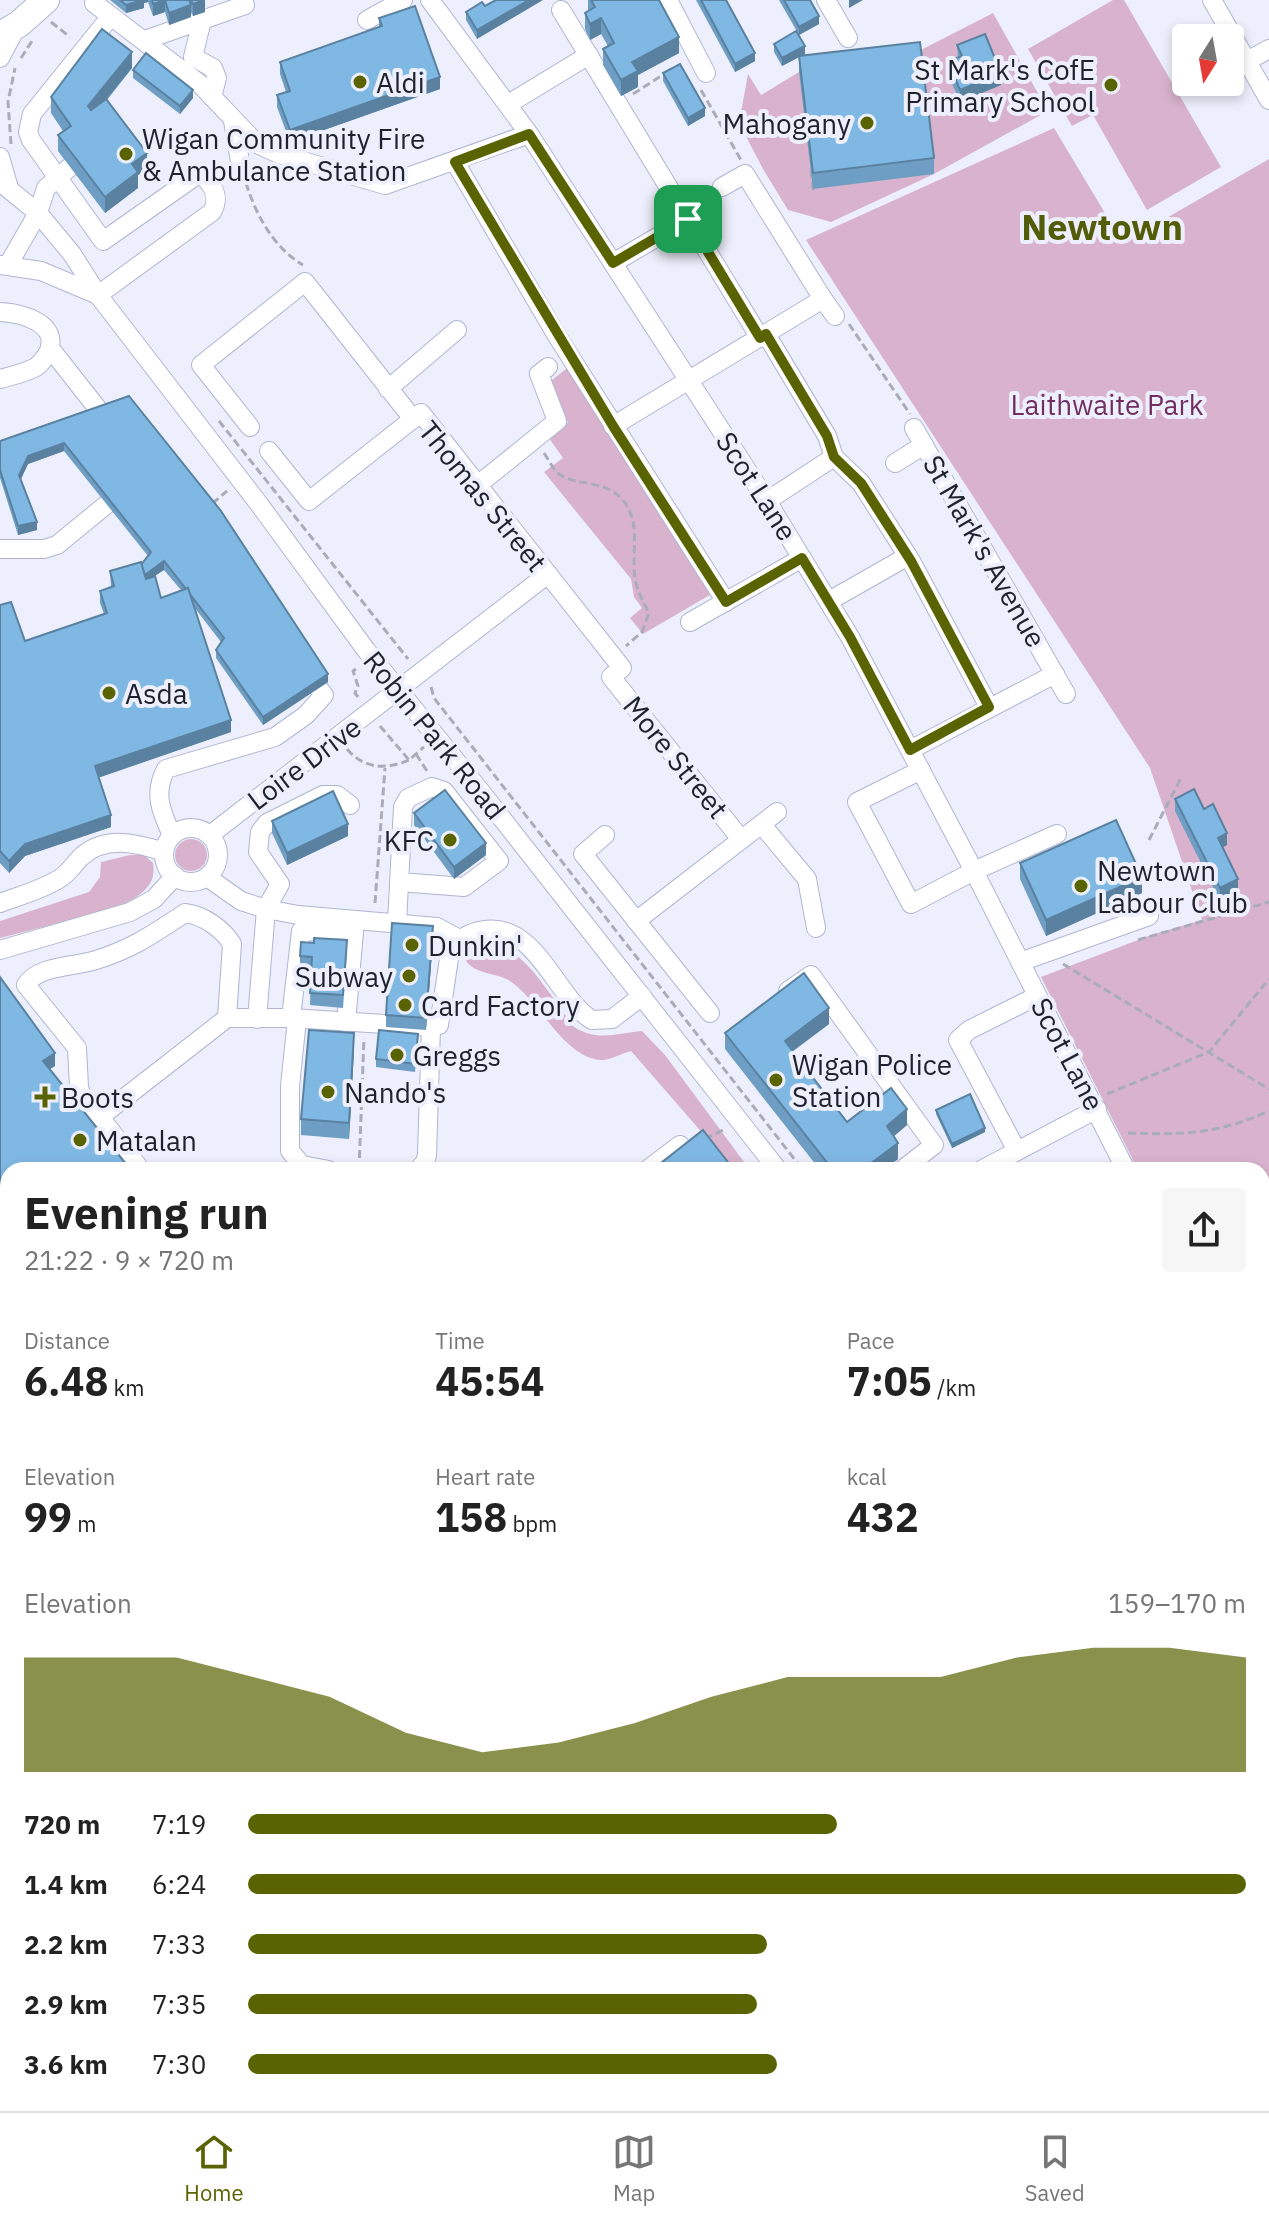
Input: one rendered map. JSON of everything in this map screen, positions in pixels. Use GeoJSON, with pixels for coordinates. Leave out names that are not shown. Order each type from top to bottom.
{"type":"FeatureCollection","features":[{"type":"Feature","properties":{"kind":"highway"},"geometry":{"type":"LineString","coordinates":[[18,32],[51,11]]}},
{"type":"Feature","properties":{"kind":"street"},"geometry":{"type":"LineString","coordinates":[[367,20],[403,0]]}},
{"type":"Feature","properties":{"kind":"street","name":"Scot Lane"},"geometry":{"type":"LineString","coordinates":[[432,0],[510,103],[829,601],[974,871],[1122,1162]]}},
{"type":"Feature","properties":{"kind":"street"},"geometry":{"type":"LineString","coordinates":[[668,0],[706,73]]}},
{"type":"Feature","properties":{"kind":"street"},"geometry":{"type":"LineString","coordinates":[[826,0],[848,38]]}},
{"type":"Feature","properties":{"kind":"street"},"geometry":{"type":"LineString","coordinates":[[1212,0],[1269,100]]}},
{"type":"Feature","properties":{"kind":"street"},"geometry":{"type":"LineString","coordinates":[[94,3],[145,40],[206,91],[257,144],[268,150],[385,185],[529,134]]}},
{"type":"Feature","properties":{"kind":"street"},"geometry":{"type":"LineString","coordinates":[[145,40],[245,5]]}},
{"type":"Feature","properties":{"kind":"street"},"geometry":{"type":"LineString","coordinates":[[561,10],[688,219],[827,436],[834,457],[861,483],[908,556],[989,707]]}},
{"type":"Feature","properties":{"kind":"street"},"geometry":{"type":"LineString","coordinates":[[98,295],[212,212],[216,201],[213,187],[203,176],[197,175],[103,241],[64,172],[31,140],[29,123],[32,114],[111,16]]}},
{"type":"Feature","properties":{"kind":"street"},"geometry":{"type":"LineString","coordinates":[[202,20],[193,57],[213,68],[217,78],[206,91]]}},
{"type":"Feature","properties":{"kind":"street"},"geometry":{"type":"LineString","coordinates":[[0,58],[18,32]]}},
{"type":"Feature","properties":{"kind":"street"},"geometry":{"type":"LineString","coordinates":[[1247,61],[1269,49]]}},
{"type":"Feature","properties":{"kind":"street"},"geometry":{"type":"LineString","coordinates":[[510,103],[589,55]]}},
{"type":"Feature","properties":{"kind":"street"},"geometry":{"type":"LineString","coordinates":[[233,121],[241,167]]}},
{"type":"Feature","properties":{"kind":"street"},"geometry":{"type":"LineString","coordinates":[[4,185],[6,151]]}},
{"type":"Feature","properties":{"kind":"street"},"geometry":{"type":"LineString","coordinates":[[455,162],[613,426],[726,602]]}},
{"type":"Feature","properties":{"kind":"street"},"geometry":{"type":"LineString","coordinates":[[4,265],[38,213],[46,188],[64,172]]}},
{"type":"Feature","properties":{"kind":"street"},"geometry":{"type":"LineString","coordinates":[[722,187],[745,174],[835,316]]}},
{"type":"Feature","properties":{"kind":"street","name":"Robin Park Road"},"geometry":{"type":"LineString","coordinates":[[4,185],[38,213],[72,254],[98,295],[399,690],[772,1162]]}},
{"type":"Feature","properties":{"kind":"street"},"geometry":{"type":"LineString","coordinates":[[613,263],[688,219]]}},
{"type":"Feature","properties":{"kind":"street","name":"Robin Park Road"},"geometry":{"type":"LineString","coordinates":[[4,265],[41,271],[98,295]]}},
{"type":"Feature","properties":{"kind":"street"},"geometry":{"type":"LineString","coordinates":[[250,427],[201,365],[304,274]]}},
{"type":"Feature","properties":{"kind":"street","name":"Thomas Street"},"geometry":{"type":"LineString","coordinates":[[304,274],[388,389],[413,419],[421,413],[479,484],[548,574],[612,667]]}},
{"type":"Feature","properties":{"kind":"street"},"geometry":{"type":"LineString","coordinates":[[613,426],[823,299]]}},
{"type":"Feature","properties":{"kind":"street"},"geometry":{"type":"LineString","coordinates":[[0,312],[28,316],[44,326],[50,338],[50,348],[44,360],[35,367],[4,372]]}},
{"type":"Feature","properties":{"kind":"street"},"geometry":{"type":"LineString","coordinates":[[388,389],[457,330]]}},
{"type":"Feature","properties":{"kind":"street"},"geometry":{"type":"LineString","coordinates":[[50,348],[128,447]]}},
{"type":"Feature","properties":{"kind":"street"},"geometry":{"type":"LineString","coordinates":[[479,484],[557,421],[539,374],[548,367]]}},
{"type":"Feature","properties":{"kind":"street"},"geometry":{"type":"LineString","coordinates":[[269,451],[309,501],[413,419]]}},
{"type":"Feature","properties":{"kind":"street","name":"St Mark's Avenue"},"geometry":{"type":"LineString","coordinates":[[914,428],[1066,694]]}},
{"type":"Feature","properties":{"kind":"street"},"geometry":{"type":"LineString","coordinates":[[895,463],[924,445]]}},
{"type":"Feature","properties":{"kind":"street"},"geometry":{"type":"LineString","coordinates":[[767,501],[834,457]]}},
{"type":"Feature","properties":{"kind":"street"},"geometry":{"type":"LineString","coordinates":[[0,549],[31,540],[44,549],[57,545],[120,503],[137,480]]}},
{"type":"Feature","properties":{"kind":"street"},"geometry":{"type":"LineString","coordinates":[[829,601],[908,556]]}},
{"type":"Feature","properties":{"kind":"street"},"geometry":{"type":"LineString","coordinates":[[690,622],[802,558]]}},
{"type":"Feature","properties":{"kind":"street","name":"Loire Drive"},"geometry":{"type":"LineString","coordinates":[[210,835],[548,574]]}},
{"type":"Feature","properties":{"kind":"street"},"geometry":{"type":"LineString","coordinates":[[0,903],[61,878],[88,851],[120,842],[168,843],[187,828],[210,835],[217,849],[218,857],[207,877],[191,882],[168,870],[168,843],[158,795],[161,779],[166,769],[275,737],[291,716],[306,715],[324,695],[295,658]]}},
{"type":"Feature","properties":{"kind":"street","name":"More Street"},"geometry":{"type":"LineString","coordinates":[[612,667],[740,838]]}},
{"type":"Feature","properties":{"kind":"street","name":"St Mark's Avenue"},"geometry":{"type":"LineString","coordinates":[[910,750],[1055,674]]}},
{"type":"Feature","properties":{"kind":"street"},"geometry":{"type":"LineString","coordinates":[[921,770],[857,802],[911,904],[974,871],[1057,834]]}},
{"type":"Feature","properties":{"kind":"street"},"geometry":{"type":"LineString","coordinates":[[397,923],[399,882],[403,807],[408,798],[432,787],[444,791],[499,861],[464,887],[399,882]]}},
{"type":"Feature","properties":{"kind":"street"},"geometry":{"type":"LineString","coordinates":[[257,1019],[266,909],[280,884],[258,852],[260,832],[267,823],[323,795],[337,795],[350,805]]}},
{"type":"Feature","properties":{"kind":"street","name":"More Street"},"geometry":{"type":"LineString","coordinates":[[636,921],[777,812]]}},
{"type":"Feature","properties":{"kind":"street","name":"More Street"},"geometry":{"type":"LineString","coordinates":[[762,825],[807,879],[816,928]]}},
{"type":"Feature","properties":{"kind":"street"},"geometry":{"type":"LineString","coordinates":[[605,835],[583,854],[710,1013]]}},
{"type":"Feature","properties":{"kind":"street"},"geometry":{"type":"LineString","coordinates":[[0,950],[130,912],[154,899],[175,876]]}},
{"type":"Feature","properties":{"kind":"street"},"geometry":{"type":"LineString","coordinates":[[207,877],[241,901],[266,909],[298,915],[437,927],[461,940]]}},
{"type":"Feature","properties":{"kind":"street"},"geometry":{"type":"LineString","coordinates":[[135,1162],[82,1098],[77,1048],[26,985],[38,973],[121,952],[144,941],[185,913],[194,914],[218,929],[232,944],[227,1018]]}},
{"type":"Feature","properties":{"kind":"street"},"geometry":{"type":"LineString","coordinates":[[1020,962],[1149,916]]}},
{"type":"Feature","properties":{"kind":"street"},"geometry":{"type":"LineString","coordinates":[[100,1117],[227,1018],[439,1025],[453,945],[485,929],[501,931],[517,938],[534,952],[583,1015],[592,1020],[612,1019],[642,996]]}},
{"type":"Feature","properties":{"kind":"street"},"geometry":{"type":"LineString","coordinates":[[299,1162],[290,1151],[290,1086],[301,931],[354,932],[355,1022]]}},
{"type":"Feature","properties":{"kind":"street"},"geometry":{"type":"LineString","coordinates":[[772,1003],[811,975],[934,1145],[912,1162]]}},
{"type":"Feature","properties":{"kind":"street"},"geometry":{"type":"LineString","coordinates":[[1017,1151],[958,1040],[969,1030],[1037,996]]}},
{"type":"Feature","properties":{"kind":"street"},"geometry":{"type":"LineString","coordinates":[[425,1162],[431,1027]]}},
{"type":"Feature","properties":{"kind":"street"},"geometry":{"type":"LineString","coordinates":[[996,1162],[1095,1105]]}},
{"type":"Feature","properties":{"kind":"street"},"geometry":{"type":"LineString","coordinates":[[658,1162],[680,1145]]}},
{"type":"Feature","properties":{"kind":"path"},"geometry":{"type":"LineString","coordinates":[[6,151],[8,102],[18,32]]}},
{"type":"Feature","properties":{"kind":"path"},"geometry":{"type":"LineString","coordinates":[[617,104],[695,54]]}},
{"type":"Feature","properties":{"kind":"path"},"geometry":{"type":"LineString","coordinates":[[921,58],[921,64],[962,68]]}},
{"type":"Feature","properties":{"kind":"path"},"geometry":{"type":"LineString","coordinates":[[706,73],[695,80],[744,165],[745,174]]}},
{"type":"Feature","properties":{"kind":"path"},"geometry":{"type":"LineString","coordinates":[[0,102],[8,102]]}},
{"type":"Feature","properties":{"kind":"path"},"geometry":{"type":"LineString","coordinates":[[0,113],[8,113]]}},
{"type":"Feature","properties":{"kind":"path"},"geometry":{"type":"LineString","coordinates":[[809,159],[813,189],[828,187]]}},
{"type":"Feature","properties":{"kind":"path"},"geometry":{"type":"LineString","coordinates":[[241,167],[260,220],[304,274]]}},
{"type":"Feature","properties":{"kind":"path"},"geometry":{"type":"LineString","coordinates":[[835,316],[845,318],[913,419],[914,428]]}},
{"type":"Feature","properties":{"kind":"path"},"geometry":{"type":"LineString","coordinates":[[211,411],[406,656]]}},
{"type":"Feature","properties":{"kind":"path"},"geometry":{"type":"LineString","coordinates":[[535,440],[559,474],[611,491],[621,498],[632,515],[634,577],[638,593],[649,613],[642,632],[612,667]]}},
{"type":"Feature","properties":{"kind":"path"},"geometry":{"type":"LineString","coordinates":[[220,510],[214,502],[228,492]]}},
{"type":"Feature","properties":{"kind":"path"},"geometry":{"type":"LineString","coordinates":[[353,671],[358,686],[355,693]]}},
{"type":"Feature","properties":{"kind":"path"},"geometry":{"type":"LineString","coordinates":[[430,687],[434,698],[797,1162]]}},
{"type":"Feature","properties":{"kind":"path"},"geometry":{"type":"LineString","coordinates":[[385,732],[409,760]]}},
{"type":"Feature","properties":{"kind":"path"},"geometry":{"type":"LineString","coordinates":[[350,752],[365,764],[385,768],[409,760],[422,748]]}},
{"type":"Feature","properties":{"kind":"path"},"geometry":{"type":"LineString","coordinates":[[373,921],[385,768]]}},
{"type":"Feature","properties":{"kind":"path"},"geometry":{"type":"LineString","coordinates":[[1149,840],[1182,776]]}},
{"type":"Feature","properties":{"kind":"path"},"geometry":{"type":"LineString","coordinates":[[1135,941],[1269,902]]}},
{"type":"Feature","properties":{"kind":"path"},"geometry":{"type":"LineString","coordinates":[[1075,958],[1060,963],[1269,1089]]}},
{"type":"Feature","properties":{"kind":"path"},"geometry":{"type":"LineString","coordinates":[[1095,1105],[1209,1052],[1269,979]]}},
{"type":"Feature","properties":{"kind":"path"},"geometry":{"type":"LineString","coordinates":[[355,1022],[359,1162]]}},
{"type":"Feature","properties":{"kind":"path"},"geometry":{"type":"LineString","coordinates":[[1108,1133],[1184,1135],[1216,1129],[1269,1111]]}},
{"type":"Feature","properties":{"kind":"path"},"geometry":{"type":"LineString","coordinates":[[680,1145],[712,1138],[739,1118]]}},
{"type":"Feature","properties":{"kind":"green space","name":"St Mark's CofE Primary School"},"geometry":{"type":"Polygon","coordinates":[[[1113,0],[1124,0],[1172,83],[1172,96],[1180,96],[1221,167],[1147,210],[1093,115],[1072,126],[1028,49],[1113,0]]]}},
{"type":"Feature","properties":{"kind":"green space"},"geometry":{"type":"Polygon","coordinates":[[[993,13],[1048,111],[934,174],[831,222],[788,210],[739,123],[748,74],[761,95],[799,72],[919,51],[993,13]]]}},
{"type":"Feature","properties":{"kind":"green space","name":"Laithwaite Park"},"geometry":{"type":"Polygon","coordinates":[[[1054,128],[1123,243],[1269,159],[1269,1162],[1134,1162],[1041,977],[1151,935],[1202,920],[1150,768],[806,240],[1054,128]]]}},
{"type":"Feature","properties":{"kind":"green space"},"geometry":{"type":"Polygon","coordinates":[[[571,365],[715,592],[643,634],[630,618],[642,608],[634,597],[631,579],[544,472],[563,458],[549,438],[568,422],[549,393],[552,380],[571,365]]]}},
{"type":"Feature","properties":{"kind":"green space"},"geometry":{"type":"Polygon","coordinates":[[[191,839],[202,844],[207,855],[202,866],[191,871],[180,866],[175,855],[180,844],[191,839]]]}},
{"type":"Feature","properties":{"kind":"green space"},"geometry":{"type":"Polygon","coordinates":[[[144,855],[153,863],[152,880],[136,897],[113,909],[0,938],[0,921],[89,892],[100,877],[101,862],[144,855]]]}},
{"type":"Feature","properties":{"kind":"green space"},"geometry":{"type":"Polygon","coordinates":[[[494,943],[518,957],[574,1027],[583,1032],[616,1035],[642,1031],[665,1055],[744,1162],[724,1162],[631,1051],[602,1060],[576,1050],[510,981],[470,966],[466,961],[472,948],[494,943]]]}},
{"type":"Feature","properties":{"kind":"building"},"geometry":{"type":"Polygon","coordinates":[[[120,0],[143,0],[126,5],[120,0]]]}},
{"type":"Feature","properties":{"kind":"building"},"geometry":{"type":"Polygon","coordinates":[[[165,0],[189,0],[191,5],[169,13],[165,0]]]}},
{"type":"Feature","properties":{"kind":"building"},"geometry":{"type":"Polygon","coordinates":[[[496,0],[529,0],[477,30],[466,12],[482,2],[485,6],[496,0]]]}},
{"type":"Feature","properties":{"kind":"building"},"geometry":{"type":"Polygon","coordinates":[[[591,0],[659,0],[679,37],[632,62],[638,71],[621,80],[603,49],[614,43],[601,18],[590,24],[585,13],[595,7],[591,0]]]}},
{"type":"Feature","properties":{"kind":"building"},"geometry":{"type":"Polygon","coordinates":[[[701,0],[726,0],[755,53],[735,64],[701,0]]]}},
{"type":"Feature","properties":{"kind":"building"},"geometry":{"type":"Polygon","coordinates":[[[784,0],[810,0],[819,16],[799,27],[784,0]]]}},
{"type":"Feature","properties":{"kind":"building","name":"Aldi"},"geometry":{"type":"Polygon","coordinates":[[[415,6],[440,77],[290,130],[277,95],[290,91],[280,62],[382,26],[379,18],[415,6]]]}},
{"type":"Feature","properties":{"kind":"building"},"geometry":{"type":"Polygon","coordinates":[[[102,29],[132,52],[88,106],[91,110],[106,99],[147,153],[132,164],[138,172],[105,197],[58,135],[71,126],[51,97],[102,29]]]}},
{"type":"Feature","properties":{"kind":"building"},"geometry":{"type":"Polygon","coordinates":[[[796,31],[805,46],[782,58],[774,44],[796,31]]]}},
{"type":"Feature","properties":{"kind":"building"},"geometry":{"type":"Polygon","coordinates":[[[985,34],[1001,73],[960,90],[948,61],[962,56],[957,45],[985,34]]]}},
{"type":"Feature","properties":{"kind":"building","name":"Mahogany"},"geometry":{"type":"Polygon","coordinates":[[[920,42],[934,158],[813,173],[799,56],[920,42]]]}},
{"type":"Feature","properties":{"kind":"building"},"geometry":{"type":"Polygon","coordinates":[[[146,53],[193,90],[180,106],[133,70],[146,53]]]}},
{"type":"Feature","properties":{"kind":"building"},"geometry":{"type":"Polygon","coordinates":[[[680,64],[705,108],[688,118],[663,73],[680,64]]]}},
{"type":"Feature","properties":{"kind":"building"},"geometry":{"type":"Polygon","coordinates":[[[129,396],[221,511],[328,674],[263,717],[216,650],[224,638],[188,588],[164,561],[145,575],[141,565],[151,552],[64,443],[28,456],[19,475],[37,522],[18,526],[0,470],[0,441],[129,396]]]}},
{"type":"Feature","properties":{"kind":"building","name":"Asda"},"geometry":{"type":"Polygon","coordinates":[[[141,562],[146,579],[155,576],[161,598],[188,588],[231,720],[95,766],[111,815],[25,844],[9,861],[0,851],[0,605],[11,602],[25,641],[107,613],[100,591],[114,586],[110,571],[141,562]]]}},
{"type":"Feature","properties":{"kind":"building"},"geometry":{"type":"Polygon","coordinates":[[[1194,789],[1204,809],[1213,804],[1227,833],[1218,838],[1238,879],[1220,888],[1175,799],[1194,789]]]}},
{"type":"Feature","properties":{"kind":"building","name":"KFC"},"geometry":{"type":"Polygon","coordinates":[[[445,790],[486,843],[454,867],[414,813],[445,790]]]}},
{"type":"Feature","properties":{"kind":"building"},"geometry":{"type":"Polygon","coordinates":[[[333,791],[348,824],[287,853],[272,821],[333,791]]]}},
{"type":"Feature","properties":{"kind":"building","name":"Newtown Labour Club"},"geometry":{"type":"Polygon","coordinates":[[[1116,820],[1142,877],[1046,920],[1020,863],[1116,820]]]}},
{"type":"Feature","properties":{"kind":"building"},"geometry":{"type":"Polygon","coordinates":[[[392,923],[433,926],[426,1018],[386,1015],[392,923]]]}},
{"type":"Feature","properties":{"kind":"building"},"geometry":{"type":"Polygon","coordinates":[[[314,938],[347,940],[343,995],[310,993],[312,957],[300,956],[301,942],[314,943],[314,938]]]}},
{"type":"Feature","properties":{"kind":"building","name":"Wigan Police Station"},"geometry":{"type":"Polygon","coordinates":[[[804,973],[829,1008],[785,1041],[847,1122],[891,1088],[907,1109],[887,1126],[898,1143],[873,1162],[827,1162],[725,1033],[804,973]]]}},
{"type":"Feature","properties":{"kind":"building"},"geometry":{"type":"Polygon","coordinates":[[[0,977],[55,1053],[43,1061],[125,1162],[0,1162],[0,977]]]}},
{"type":"Feature","properties":{"kind":"building","name":"Nando's"},"geometry":{"type":"Polygon","coordinates":[[[309,1030],[354,1033],[349,1123],[301,1119],[309,1030]]]}},
{"type":"Feature","properties":{"kind":"building","name":"Greggs"},"geometry":{"type":"Polygon","coordinates":[[[379,1030],[418,1034],[415,1064],[376,1059],[379,1030]]]}},
{"type":"Feature","properties":{"kind":"building"},"geometry":{"type":"Polygon","coordinates":[[[970,1094],[985,1128],[952,1144],[936,1110],[970,1094]]]}},
{"type":"Feature","properties":{"kind":"building"},"geometry":{"type":"Polygon","coordinates":[[[703,1130],[728,1162],[662,1162],[703,1130]]]}},
{"type":"Feature","properties":{"kind":"place","name":"Aldi"},"geometry":{"type":"Point","coordinates":[360,82]}},
{"type":"Feature","properties":{"kind":"place","name":"St Mark's CofE Primary School"},"geometry":{"type":"Point","coordinates":[1111,85]}},
{"type":"Feature","properties":{"kind":"place","name":"Mahogany"},"geometry":{"type":"Point","coordinates":[867,123]}},
{"type":"Feature","properties":{"kind":"place","name":"Wigan Community Fire & Ambulance Station"},"geometry":{"type":"Point","coordinates":[126,154]}},
{"type":"Feature","properties":{"kind":"place","name":"Asda"},"geometry":{"type":"Point","coordinates":[109,693]}},
{"type":"Feature","properties":{"kind":"place","name":"KFC"},"geometry":{"type":"Point","coordinates":[450,840]}},
{"type":"Feature","properties":{"kind":"place","name":"Newtown Labour Club"},"geometry":{"type":"Point","coordinates":[1081,886]}},
{"type":"Feature","properties":{"kind":"place","name":"Dunkin'"},"geometry":{"type":"Point","coordinates":[412,945]}},
{"type":"Feature","properties":{"kind":"place","name":"Subway"},"geometry":{"type":"Point","coordinates":[409,976]}},
{"type":"Feature","properties":{"kind":"place","name":"Card Factory"},"geometry":{"type":"Point","coordinates":[405,1005]}},
{"type":"Feature","properties":{"kind":"place","name":"Greggs"},"geometry":{"type":"Point","coordinates":[397,1055]}},
{"type":"Feature","properties":{"kind":"place","name":"Wigan Police Station"},"geometry":{"type":"Point","coordinates":[776,1080]}},
{"type":"Feature","properties":{"kind":"place","name":"Nando's"},"geometry":{"type":"Point","coordinates":[328,1092]}},
{"type":"Feature","properties":{"kind":"place","name":"Boots"},"geometry":{"type":"Point","coordinates":[45,1097]}},
{"type":"Feature","properties":{"kind":"place","name":"Matalan"},"geometry":{"type":"Point","coordinates":[80,1140]}},
{"type":"Feature","properties":{"kind":"district","name":"Newtown"},"geometry":{"type":"Point","coordinates":[1102,226]}},
{"type":"Feature","properties":{"kind":"route"},"geometry":{"type":"LineString","coordinates":[[529,134],[613,263],[688,219],[760,338],[766,334],[827,436],[834,457],[861,483],[908,556],[989,707],[910,750],[850,637],[802,558],[726,602],[557,336],[455,162],[529,134]]}}]}
